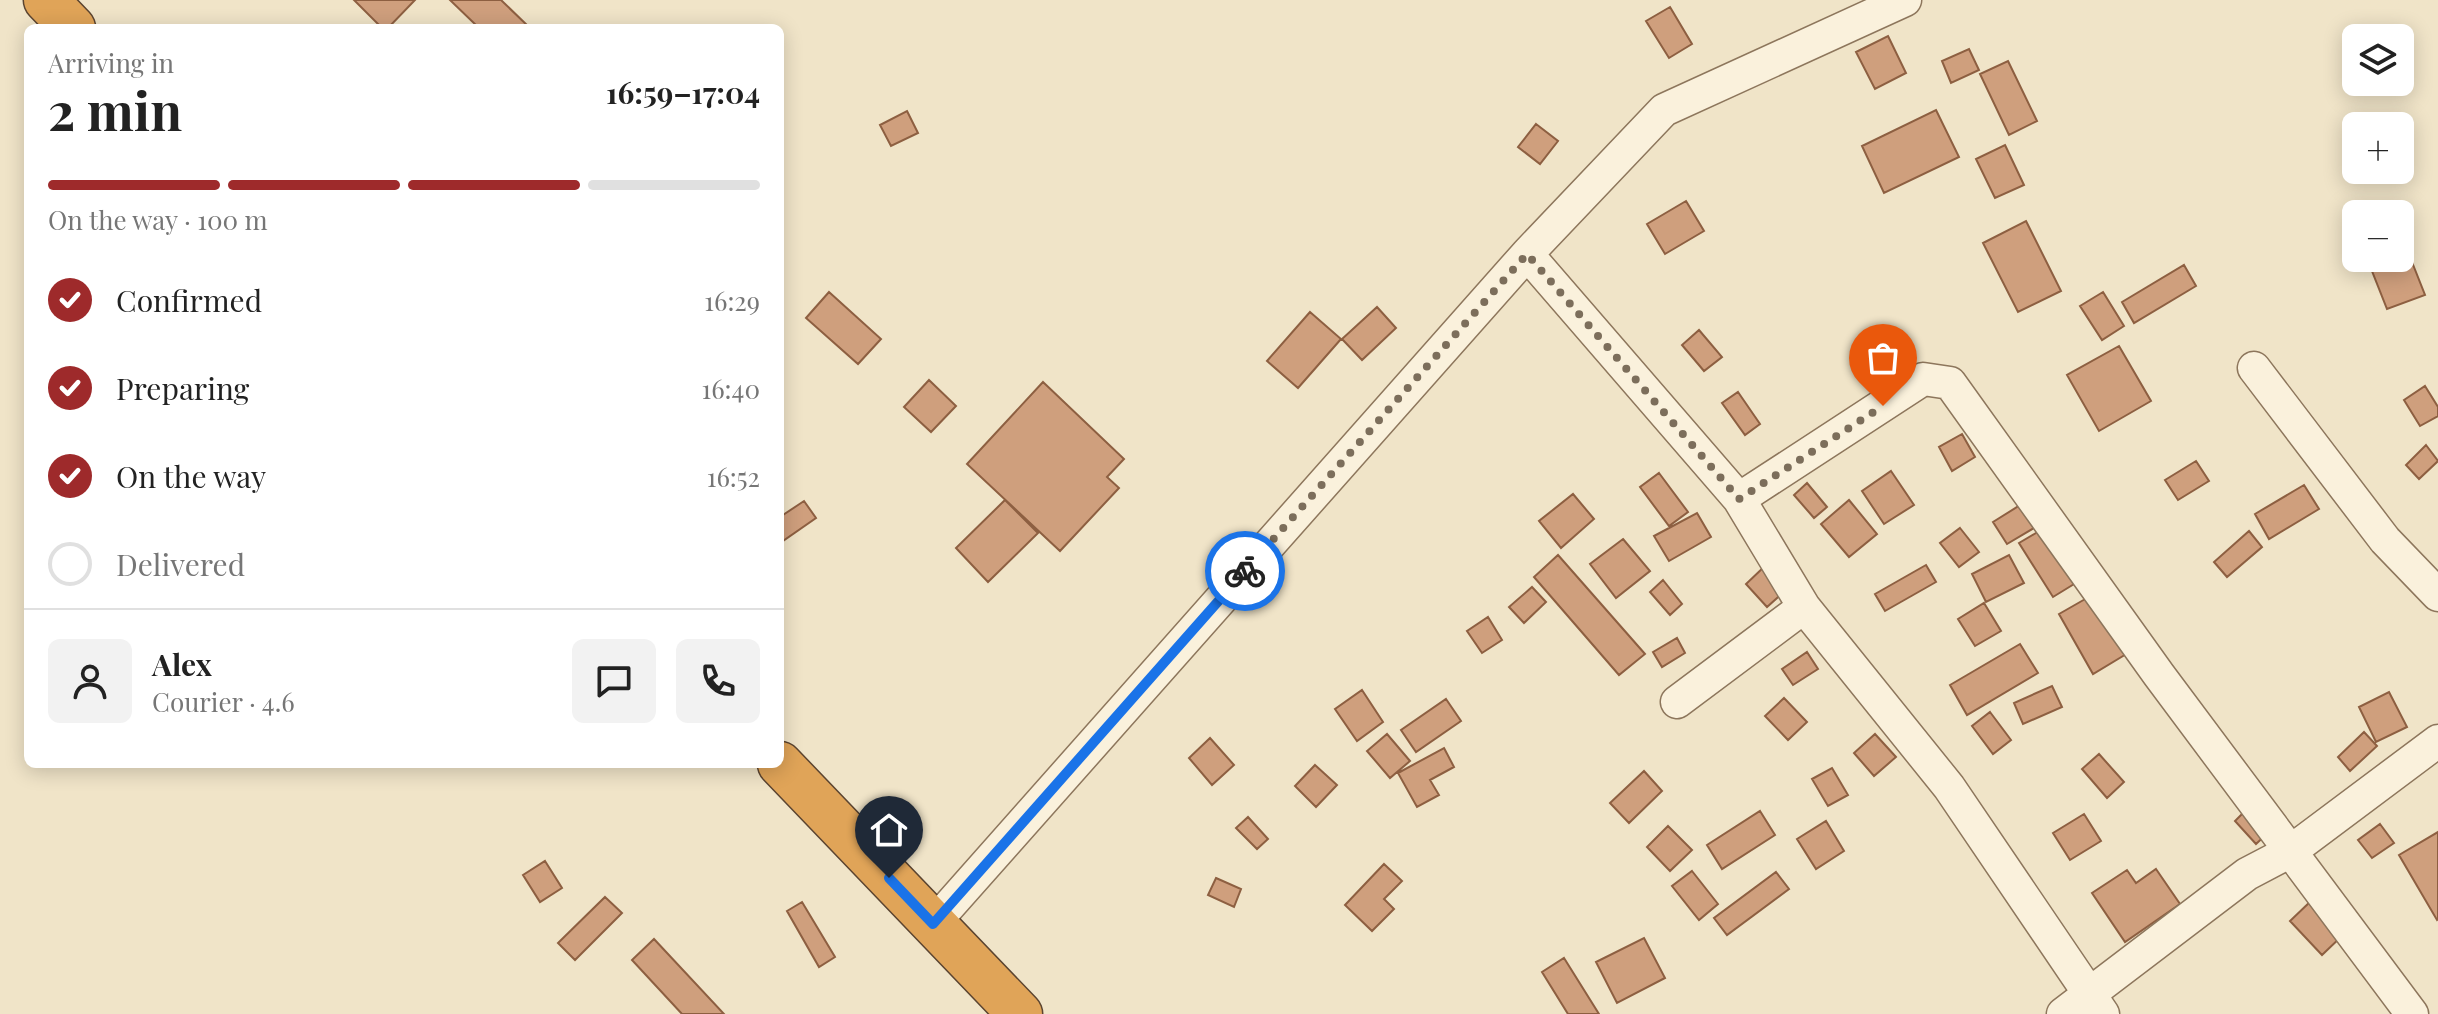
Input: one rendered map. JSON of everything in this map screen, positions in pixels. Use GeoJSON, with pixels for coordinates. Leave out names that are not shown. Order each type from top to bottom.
{"type":"FeatureCollection","features":[{"type":"Feature","properties":{"kind":"highway"},"geometry":{"type":"LineString","coordinates":[[46,0],[69,24]]}},
{"type":"Feature","properties":{"kind":"highway"},"geometry":{"type":"LineString","coordinates":[[784,768],[1020,1014]]}},
{"type":"Feature","properties":{"kind":"street"},"geometry":{"type":"LineString","coordinates":[[933,924],[1527,254],[1664,110],[1905,0]]}},
{"type":"Feature","properties":{"kind":"street"},"geometry":{"type":"LineString","coordinates":[[1527,254],[1739,499],[1804,607],[1949,787],[2084,1008],[2247,874],[2291,851],[2438,741]]}},
{"type":"Feature","properties":{"kind":"street"},"geometry":{"type":"LineString","coordinates":[[2254,368],[2385,540],[2438,595]]}},
{"type":"Feature","properties":{"kind":"street"},"geometry":{"type":"LineString","coordinates":[[1739,499],[1923,379],[1950,383],[2159,675],[2412,1014]]}},
{"type":"Feature","properties":{"kind":"street"},"geometry":{"type":"LineString","coordinates":[[1677,702],[1804,607]]}},
{"type":"Feature","properties":{"kind":"building"},"geometry":{"type":"Polygon","coordinates":[[[354,0],[415,0],[392,24],[378,24],[354,0]]]}},
{"type":"Feature","properties":{"kind":"building"},"geometry":{"type":"Polygon","coordinates":[[[450,0],[501,0],[526,24],[475,24],[450,0]]]}},
{"type":"Feature","properties":{"kind":"building"},"geometry":{"type":"Polygon","coordinates":[[[1670,7],[1692,44],[1669,58],[1646,21],[1670,7]]]}},
{"type":"Feature","properties":{"kind":"building"},"geometry":{"type":"Polygon","coordinates":[[[1888,36],[1906,73],[1875,89],[1856,52],[1888,36]]]}},
{"type":"Feature","properties":{"kind":"building"},"geometry":{"type":"Polygon","coordinates":[[[1969,49],[1979,70],[1951,83],[1942,61],[1969,49]]]}},
{"type":"Feature","properties":{"kind":"building"},"geometry":{"type":"Polygon","coordinates":[[[2008,61],[2037,121],[2009,135],[1980,74],[2008,61]]]}},
{"type":"Feature","properties":{"kind":"building"},"geometry":{"type":"Polygon","coordinates":[[[1936,110],[1959,157],[1884,193],[1862,146],[1936,110]]]}},
{"type":"Feature","properties":{"kind":"building"},"geometry":{"type":"Polygon","coordinates":[[[907,111],[918,133],[891,146],[880,125],[907,111]]]}},
{"type":"Feature","properties":{"kind":"building"},"geometry":{"type":"Polygon","coordinates":[[[1536,124],[1558,141],[1540,164],[1518,147],[1536,124]]]}},
{"type":"Feature","properties":{"kind":"building"},"geometry":{"type":"Polygon","coordinates":[[[2005,145],[2024,185],[1995,198],[1976,159],[2005,145]]]}},
{"type":"Feature","properties":{"kind":"building"},"geometry":{"type":"Polygon","coordinates":[[[1686,201],[1704,231],[1665,254],[1647,224],[1686,201]]]}},
{"type":"Feature","properties":{"kind":"building"},"geometry":{"type":"Polygon","coordinates":[[[2026,221],[2061,291],[2018,312],[1983,243],[2026,221]]]}},
{"type":"Feature","properties":{"kind":"building"},"geometry":{"type":"Polygon","coordinates":[[[2184,265],[2196,286],[2134,323],[2122,302],[2184,265]]]}},
{"type":"Feature","properties":{"kind":"building"},"geometry":{"type":"Polygon","coordinates":[[[2414,267],[2425,295],[2387,309],[2372,272],[2414,272],[2414,267]]]}},
{"type":"Feature","properties":{"kind":"building"},"geometry":{"type":"Polygon","coordinates":[[[829,292],[881,339],[858,364],[806,318],[829,292]]]}},
{"type":"Feature","properties":{"kind":"building"},"geometry":{"type":"Polygon","coordinates":[[[2103,292],[2124,326],[2102,340],[2080,306],[2103,292]]]}},
{"type":"Feature","properties":{"kind":"building"},"geometry":{"type":"Polygon","coordinates":[[[1377,307],[1396,328],[1362,360],[1342,339],[1377,307]]]}},
{"type":"Feature","properties":{"kind":"building"},"geometry":{"type":"Polygon","coordinates":[[[1310,312],[1341,339],[1298,388],[1267,361],[1310,312]]]}},
{"type":"Feature","properties":{"kind":"building"},"geometry":{"type":"Polygon","coordinates":[[[1699,330],[1722,357],[1704,371],[1682,345],[1699,330]]]}},
{"type":"Feature","properties":{"kind":"building"},"geometry":{"type":"Polygon","coordinates":[[[2119,346],[2151,401],[2099,431],[2067,375],[2119,346]]]}},
{"type":"Feature","properties":{"kind":"building"},"geometry":{"type":"Polygon","coordinates":[[[929,380],[956,406],[931,432],[904,407],[929,380]]]}},
{"type":"Feature","properties":{"kind":"building"},"geometry":{"type":"Polygon","coordinates":[[[1043,382],[1124,459],[1107,477],[1119,488],[1060,551],[967,464],[1043,382]]]}},
{"type":"Feature","properties":{"kind":"building"},"geometry":{"type":"Polygon","coordinates":[[[2425,386],[2438,407],[2438,416],[2420,426],[2404,400],[2425,386]]]}},
{"type":"Feature","properties":{"kind":"building"},"geometry":{"type":"Polygon","coordinates":[[[1738,392],[1760,424],[1745,435],[1722,403],[1738,392]]]}},
{"type":"Feature","properties":{"kind":"building"},"geometry":{"type":"Polygon","coordinates":[[[1962,434],[1975,457],[1952,471],[1939,447],[1962,434]]]}},
{"type":"Feature","properties":{"kind":"building"},"geometry":{"type":"Polygon","coordinates":[[[2426,445],[2438,461],[2419,479],[2406,465],[2426,445]]]}},
{"type":"Feature","properties":{"kind":"building"},"geometry":{"type":"Polygon","coordinates":[[[2196,461],[2209,481],[2178,500],[2165,480],[2196,461]]]}},
{"type":"Feature","properties":{"kind":"building"},"geometry":{"type":"Polygon","coordinates":[[[1891,471],[1914,505],[1884,524],[1862,491],[1891,471]]]}},
{"type":"Feature","properties":{"kind":"building"},"geometry":{"type":"Polygon","coordinates":[[[1659,473],[1688,512],[1669,526],[1640,487],[1659,473]]]}},
{"type":"Feature","properties":{"kind":"building"},"geometry":{"type":"Polygon","coordinates":[[[1807,483],[1827,507],[1814,518],[1794,495],[1807,483]]]}},
{"type":"Feature","properties":{"kind":"building"},"geometry":{"type":"Polygon","coordinates":[[[2304,485],[2319,509],[2269,539],[2255,514],[2304,485]]]}},
{"type":"Feature","properties":{"kind":"building"},"geometry":{"type":"Polygon","coordinates":[[[1573,494],[1594,519],[1561,548],[1539,521],[1573,494]]]}},
{"type":"Feature","properties":{"kind":"building"},"geometry":{"type":"Polygon","coordinates":[[[1005,500],[1038,533],[988,582],[956,548],[1005,500]]]}},
{"type":"Feature","properties":{"kind":"building"},"geometry":{"type":"Polygon","coordinates":[[[1849,500],[1877,534],[1849,557],[1821,524],[1849,500]]]}},
{"type":"Feature","properties":{"kind":"building"},"geometry":{"type":"Polygon","coordinates":[[[804,501],[816,518],[784,540],[784,514],[804,501]]]}},
{"type":"Feature","properties":{"kind":"building"},"geometry":{"type":"Polygon","coordinates":[[[2025,502],[2039,525],[2007,544],[1993,522],[2025,502]]]}},
{"type":"Feature","properties":{"kind":"building"},"geometry":{"type":"Polygon","coordinates":[[[1697,513],[1711,537],[1669,561],[1654,536],[1697,513]]]}},
{"type":"Feature","properties":{"kind":"building"},"geometry":{"type":"Polygon","coordinates":[[[2046,527],[2079,581],[2053,597],[2019,543],[2046,527]]]}},
{"type":"Feature","properties":{"kind":"building"},"geometry":{"type":"Polygon","coordinates":[[[1960,528],[1979,552],[1959,567],[1940,543],[1960,528]]]}},
{"type":"Feature","properties":{"kind":"building"},"geometry":{"type":"Polygon","coordinates":[[[2249,531],[2262,547],[2227,577],[2214,562],[2249,531]]]}},
{"type":"Feature","properties":{"kind":"building"},"geometry":{"type":"Polygon","coordinates":[[[1623,539],[1650,571],[1616,598],[1590,564],[1623,539]]]}},
{"type":"Feature","properties":{"kind":"building"},"geometry":{"type":"Polygon","coordinates":[[[1558,555],[1645,654],[1619,675],[1534,577],[1558,555]]]}},
{"type":"Feature","properties":{"kind":"building"},"geometry":{"type":"Polygon","coordinates":[[[2009,555],[2024,583],[1986,602],[1972,574],[2009,555]]]}},
{"type":"Feature","properties":{"kind":"building"},"geometry":{"type":"Polygon","coordinates":[[[1926,565],[1936,582],[1885,611],[1875,594],[1926,565]]]}},
{"type":"Feature","properties":{"kind":"building"},"geometry":{"type":"Polygon","coordinates":[[[1765,566],[1787,589],[1767,607],[1746,584],[1765,566]]]}},
{"type":"Feature","properties":{"kind":"building"},"geometry":{"type":"Polygon","coordinates":[[[1663,580],[1682,604],[1670,615],[1650,592],[1663,580]]]}},
{"type":"Feature","properties":{"kind":"building"},"geometry":{"type":"Polygon","coordinates":[[[1532,587],[1546,602],[1524,623],[1509,607],[1532,587]]]}},
{"type":"Feature","properties":{"kind":"building"},"geometry":{"type":"Polygon","coordinates":[[[2094,594],[2128,653],[2093,674],[2059,614],[2094,594]]]}},
{"type":"Feature","properties":{"kind":"building"},"geometry":{"type":"Polygon","coordinates":[[[1984,603],[2001,631],[1975,646],[1958,619],[1984,603]]]}},
{"type":"Feature","properties":{"kind":"building"},"geometry":{"type":"Polygon","coordinates":[[[1488,617],[1502,640],[1482,653],[1467,631],[1488,617]]]}},
{"type":"Feature","properties":{"kind":"building"},"geometry":{"type":"Polygon","coordinates":[[[1677,638],[1685,653],[1662,667],[1653,652],[1677,638]]]}},
{"type":"Feature","properties":{"kind":"building"},"geometry":{"type":"Polygon","coordinates":[[[2020,644],[2038,673],[1967,715],[1950,685],[2020,644]]]}},
{"type":"Feature","properties":{"kind":"building"},"geometry":{"type":"Polygon","coordinates":[[[1807,652],[1818,669],[1793,685],[1782,669],[1807,652]]]}},
{"type":"Feature","properties":{"kind":"building"},"geometry":{"type":"Polygon","coordinates":[[[2052,686],[2062,707],[2023,724],[2014,703],[2052,686]]]}},
{"type":"Feature","properties":{"kind":"building"},"geometry":{"type":"Polygon","coordinates":[[[1362,690],[1383,722],[1357,741],[1335,709],[1362,690]]]}},
{"type":"Feature","properties":{"kind":"building"},"geometry":{"type":"Polygon","coordinates":[[[2389,692],[2407,727],[2376,742],[2359,707],[2389,692]]]}},
{"type":"Feature","properties":{"kind":"building"},"geometry":{"type":"Polygon","coordinates":[[[1784,698],[1807,722],[1788,740],[1765,716],[1784,698]]]}},
{"type":"Feature","properties":{"kind":"building"},"geometry":{"type":"Polygon","coordinates":[[[1446,699],[1461,721],[1416,752],[1401,730],[1446,699]]]}},
{"type":"Feature","properties":{"kind":"building"},"geometry":{"type":"Polygon","coordinates":[[[1990,712],[2011,740],[1993,754],[1972,726],[1990,712]]]}},
{"type":"Feature","properties":{"kind":"building"},"geometry":{"type":"Polygon","coordinates":[[[2364,732],[2377,746],[2350,771],[2338,757],[2364,732]]]}},
{"type":"Feature","properties":{"kind":"building"},"geometry":{"type":"Polygon","coordinates":[[[1387,734],[1410,761],[1390,778],[1367,751],[1387,734]]]}},
{"type":"Feature","properties":{"kind":"building"},"geometry":{"type":"Polygon","coordinates":[[[1875,734],[1896,757],[1874,776],[1854,753],[1875,734]]]}},
{"type":"Feature","properties":{"kind":"building"},"geometry":{"type":"Polygon","coordinates":[[[1210,738],[1234,765],[1212,785],[1189,758],[1210,738]]]}},
{"type":"Feature","properties":{"kind":"building"},"geometry":{"type":"Polygon","coordinates":[[[1444,748],[1454,767],[1430,780],[1439,795],[1417,807],[1398,773],[1444,748]]]}},
{"type":"Feature","properties":{"kind":"building"},"geometry":{"type":"Polygon","coordinates":[[[2099,754],[2124,782],[2107,798],[2082,769],[2099,754]]]}},
{"type":"Feature","properties":{"kind":"building"},"geometry":{"type":"Polygon","coordinates":[[[1315,765],[1337,785],[1316,807],[1295,786],[1315,765]]]}},
{"type":"Feature","properties":{"kind":"building"},"geometry":{"type":"Polygon","coordinates":[[[1832,768],[1848,795],[1828,806],[1812,779],[1832,768]]]}},
{"type":"Feature","properties":{"kind":"building"},"geometry":{"type":"Polygon","coordinates":[[[1644,771],[1662,791],[1629,823],[1610,803],[1644,771]]]}},
{"type":"Feature","properties":{"kind":"building"},"geometry":{"type":"Polygon","coordinates":[[[2250,806],[2272,829],[2256,844],[2235,821],[2250,806]]]}},
{"type":"Feature","properties":{"kind":"building"},"geometry":{"type":"Polygon","coordinates":[[[1760,811],[1775,835],[1722,869],[1707,845],[1760,811]]]}},
{"type":"Feature","properties":{"kind":"building"},"geometry":{"type":"Polygon","coordinates":[[[2084,814],[2101,841],[2070,860],[2053,833],[2084,814]]]}},
{"type":"Feature","properties":{"kind":"building"},"geometry":{"type":"Polygon","coordinates":[[[1248,817],[1268,839],[1257,849],[1236,828],[1248,817]]]}},
{"type":"Feature","properties":{"kind":"building"},"geometry":{"type":"Polygon","coordinates":[[[1826,821],[1844,851],[1816,869],[1797,839],[1826,821]]]}},
{"type":"Feature","properties":{"kind":"building"},"geometry":{"type":"Polygon","coordinates":[[[2380,824],[2394,843],[2372,858],[2358,840],[2380,824]]]}},
{"type":"Feature","properties":{"kind":"building"},"geometry":{"type":"Polygon","coordinates":[[[1668,826],[1692,850],[1670,871],[1647,847],[1668,826]]]}},
{"type":"Feature","properties":{"kind":"building"},"geometry":{"type":"Polygon","coordinates":[[[2438,832],[2438,919],[2437,920],[2399,855],[2438,832]]]}},
{"type":"Feature","properties":{"kind":"building"},"geometry":{"type":"Polygon","coordinates":[[[545,861],[562,888],[540,902],[523,875],[545,861]]]}},
{"type":"Feature","properties":{"kind":"building"},"geometry":{"type":"Polygon","coordinates":[[[1384,864],[1402,881],[1384,899],[1394,909],[1372,931],[1345,905],[1384,864]]]}},
{"type":"Feature","properties":{"kind":"building"},"geometry":{"type":"Polygon","coordinates":[[[2156,869],[2180,904],[2125,942],[2092,893],[2127,870],[2136,883],[2156,869]]]}},
{"type":"Feature","properties":{"kind":"building"},"geometry":{"type":"Polygon","coordinates":[[[1692,871],[1718,904],[1699,920],[1672,886],[1692,871]]]}},
{"type":"Feature","properties":{"kind":"building"},"geometry":{"type":"Polygon","coordinates":[[[1776,872],[1789,889],[1727,935],[1714,918],[1776,872]]]}},
{"type":"Feature","properties":{"kind":"building"},"geometry":{"type":"Polygon","coordinates":[[[1216,878],[1241,889],[1234,907],[1208,895],[1216,878]]]}},
{"type":"Feature","properties":{"kind":"building"},"geometry":{"type":"Polygon","coordinates":[[[605,897],[622,913],[575,960],[558,943],[605,897]]]}},
{"type":"Feature","properties":{"kind":"building"},"geometry":{"type":"Polygon","coordinates":[[[2312,900],[2344,934],[2322,955],[2290,921],[2312,900]]]}},
{"type":"Feature","properties":{"kind":"building"},"geometry":{"type":"Polygon","coordinates":[[[802,902],[835,957],[819,967],[787,911],[802,902]]]}},
{"type":"Feature","properties":{"kind":"building"},"geometry":{"type":"Polygon","coordinates":[[[1644,938],[1665,978],[1617,1003],[1596,962],[1644,938]]]}},
{"type":"Feature","properties":{"kind":"building"},"geometry":{"type":"Polygon","coordinates":[[[654,939],[724,1014],[682,1014],[632,960],[654,939]]]}},
{"type":"Feature","properties":{"kind":"building"},"geometry":{"type":"Polygon","coordinates":[[[1564,958],[1599,1014],[1568,1014],[1542,972],[1564,958]]]}},
{"type":"Feature","properties":{"kind":"way so far"},"geometry":{"type":"LineString","coordinates":[[1245,571],[1527,254],[1739,499],[1883,406]]}},
{"type":"Feature","properties":{"kind":"route"},"geometry":{"type":"LineString","coordinates":[[889,878],[933,924],[1245,571]]}}]}
